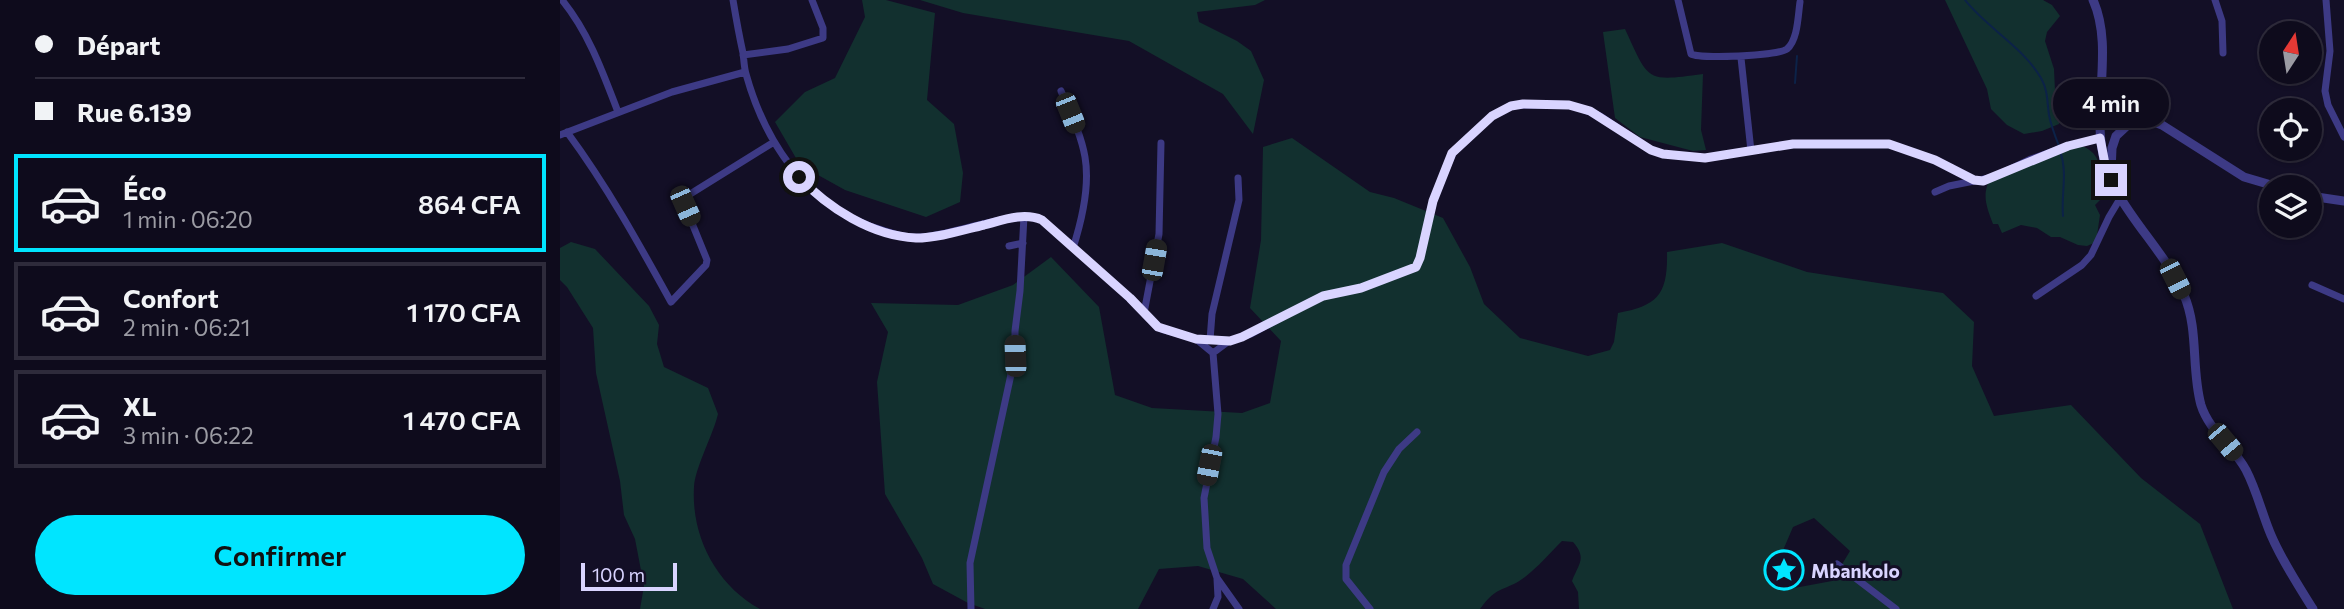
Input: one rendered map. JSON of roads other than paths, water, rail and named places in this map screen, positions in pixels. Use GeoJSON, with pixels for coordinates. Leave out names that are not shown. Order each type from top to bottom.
{"type":"FeatureCollection","features":[{"type":"Feature","properties":{"kind":"street"},"geometry":{"type":"LineString","coordinates":[[562,0],[598,59],[618,112]]}},
{"type":"Feature","properties":{"kind":"street"},"geometry":{"type":"LineString","coordinates":[[733,0],[745,72],[774,142],[799,177],[822,199],[849,217],[884,231],[918,238],[1024,216],[1042,220],[1164,330],[1196,339],[1230,341]]}},
{"type":"Feature","properties":{"kind":"street"},"geometry":{"type":"LineString","coordinates":[[743,55],[788,49],[823,38],[823,28],[812,0]]}},
{"type":"Feature","properties":{"kind":"street"},"geometry":{"type":"LineString","coordinates":[[1678,0],[1694,56],[1741,58],[1784,51],[1788,48],[1794,36],[1800,2]]}},
{"type":"Feature","properties":{"kind":"street"},"geometry":{"type":"LineString","coordinates":[[2093,0],[2102,32],[2100,138],[2105,164],[2121,197],[2184,296],[2191,323],[2197,384],[2203,409],[2213,427],[2246,470],[2273,540],[2313,609]]}},
{"type":"Feature","properties":{"kind":"street"},"geometry":{"type":"LineString","coordinates":[[2215,0],[2222,21],[2223,53]]}},
{"type":"Feature","properties":{"kind":"street"},"geometry":{"type":"LineString","coordinates":[[2326,0],[2330,51],[2325,91],[2328,105],[2344,137]]}},
{"type":"Feature","properties":{"kind":"street"},"geometry":{"type":"LineString","coordinates":[[1741,58],[1751,151]]}},
{"type":"Feature","properties":{"kind":"street"},"geometry":{"type":"LineString","coordinates":[[745,72],[672,92],[564,134],[594,168],[671,302],[706,265],[707,260],[685,206],[687,197],[774,142]]}},
{"type":"Feature","properties":{"kind":"street"},"geometry":{"type":"LineString","coordinates":[[1061,91],[1079,136],[1086,164],[1082,218],[1073,248]]}},
{"type":"Feature","properties":{"kind":"street"},"geometry":{"type":"LineString","coordinates":[[1213,353],[1230,341],[1251,334],[1323,296],[1361,288],[1416,267],[1437,188],[1452,153],[1492,116],[1511,106],[1544,104],[1580,108],[1600,117],[1651,150],[1663,154],[1705,158],[1793,144],[1889,144],[1935,160],[1974,180],[1983,181]]}},
{"type":"Feature","properties":{"kind":"street"},"geometry":{"type":"LineString","coordinates":[[2111,180],[2112,148],[2116,136],[2130,123],[2144,118],[2162,125],[2244,177],[2259,181]]}},
{"type":"Feature","properties":{"kind":"street"},"geometry":{"type":"LineString","coordinates":[[1935,192],[1949,186],[1983,181],[2068,146],[2100,138]]}},
{"type":"Feature","properties":{"kind":"street"},"geometry":{"type":"LineString","coordinates":[[1144,313],[1159,234],[1161,143]]}},
{"type":"Feature","properties":{"kind":"street"},"geometry":{"type":"LineString","coordinates":[[1210,340],[1212,314],[1239,200],[1238,178]]}},
{"type":"Feature","properties":{"kind":"street"},"geometry":{"type":"LineString","coordinates":[[2036,296],[2082,265],[2091,255],[2121,197]]}},
{"type":"Feature","properties":{"kind":"street"},"geometry":{"type":"LineString","coordinates":[[2322,198],[2344,201]]}},
{"type":"Feature","properties":{"kind":"street"},"geometry":{"type":"LineString","coordinates":[[971,609],[970,563],[1015,356],[1024,216]]}},
{"type":"Feature","properties":{"kind":"street"},"geometry":{"type":"LineString","coordinates":[[1009,246],[1023,243]]}},
{"type":"Feature","properties":{"kind":"street"},"geometry":{"type":"LineString","coordinates":[[2312,285],[2344,299]]}},
{"type":"Feature","properties":{"kind":"street"},"geometry":{"type":"LineString","coordinates":[[1196,339],[1213,353],[1217,427],[1204,498],[1207,548],[1217,578],[1218,597],[1213,609]]}},
{"type":"Feature","properties":{"kind":"street"},"geometry":{"type":"LineString","coordinates":[[1370,609],[1346,579],[1346,565],[1384,472],[1399,449],[1417,432]]}},
{"type":"Feature","properties":{"kind":"street"},"geometry":{"type":"LineString","coordinates":[[1838,564],[1896,609]]}},
{"type":"Feature","properties":{"kind":"street"},"geometry":{"type":"LineString","coordinates":[[1217,578],[1240,609]]}},
{"type":"Feature","properties":{"kind":"waterway"},"geometry":{"type":"LineString","coordinates":[[1965,0],[1983,20],[2024,56],[2041,78],[2059,146]]}},
{"type":"Feature","properties":{"kind":"waterway"},"geometry":{"type":"LineString","coordinates":[[1795,83],[1797,56]]}},
{"type":"Feature","properties":{"kind":"waterway"},"geometry":{"type":"LineString","coordinates":[[2060,151],[2064,175],[2063,216]]}},
{"type":"Feature","properties":{"kind":"place","name":"Mbankolo"},"geometry":{"type":"Point","coordinates":[1784,570]}}]}
